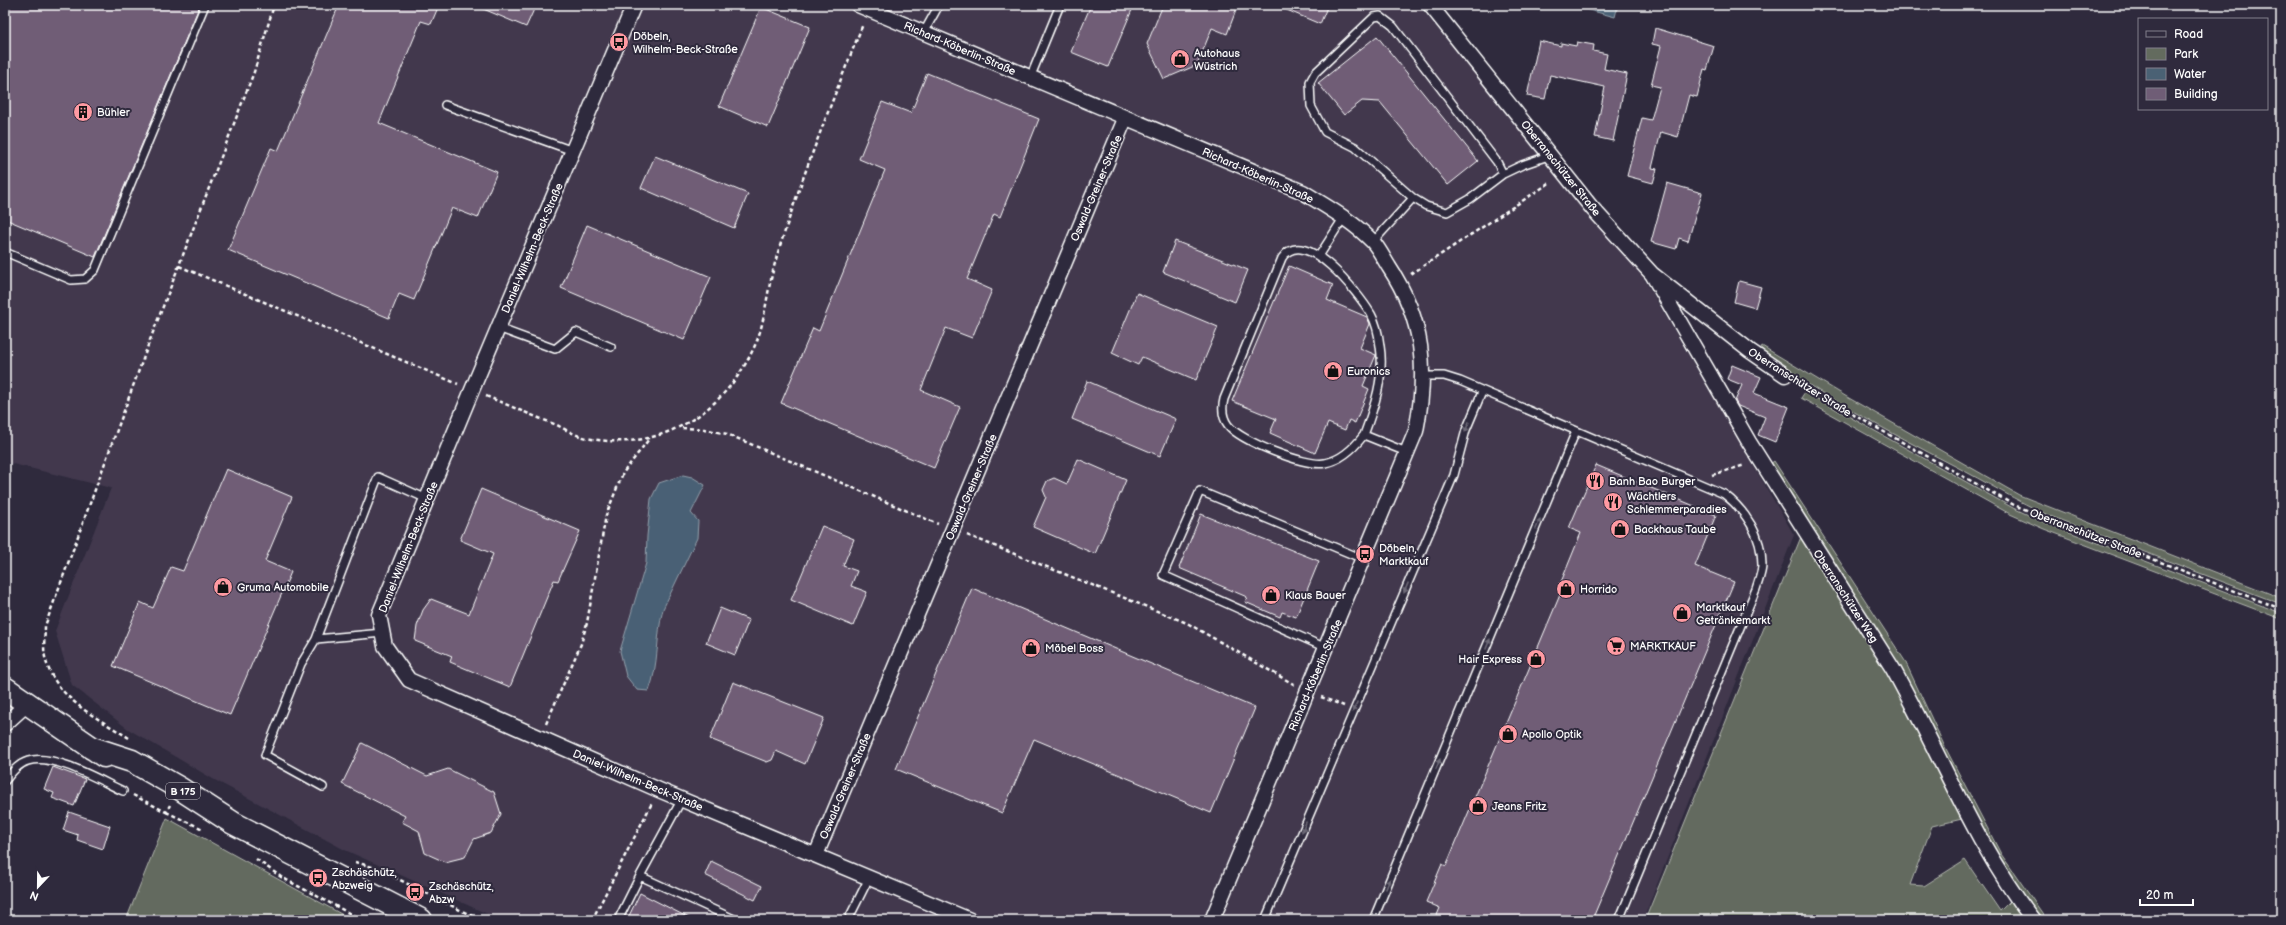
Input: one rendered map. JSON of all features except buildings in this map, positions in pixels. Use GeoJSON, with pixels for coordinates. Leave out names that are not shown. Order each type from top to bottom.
{"type":"FeatureCollection","features":[{"type":"Feature","properties":{"kind":"main road","name":"B 175"},"geometry":{"type":"LineString","coordinates":[[5,688],[26,704],[92,748],[170,805],[233,823]]}},
{"type":"Feature","properties":{"kind":"main road","name":"B 175"},"geometry":{"type":"LineString","coordinates":[[92,748],[132,761],[179,788],[233,823],[421,920]]}},
{"type":"Feature","properties":{"kind":"street","name":"Daniel-Wilhelm-Beck-Straße"},"geometry":{"type":"LineString","coordinates":[[634,5],[379,615],[385,646],[409,680],[659,790],[970,920]]}},
{"type":"Feature","properties":{"kind":"street","name":"Oberranschützer Straße"},"geometry":{"type":"LineString","coordinates":[[1430,5],[1565,172],[1592,208],[1652,274],[1750,351],[1785,375]]}},
{"type":"Feature","properties":{"kind":"street","name":"Richard-Köberlin-Straße"},"geometry":{"type":"LineString","coordinates":[[863,7],[1125,119],[1303,192],[1344,217],[1373,242],[1410,303],[1416,326],[1424,376],[1418,425],[1409,453],[1212,920]]}},
{"type":"Feature","properties":{"kind":"street","name":"Oswald-Greiner-Straße"},"geometry":{"type":"LineString","coordinates":[[816,855],[1125,119]]}},
{"type":"Feature","properties":{"kind":"street","name":"Oberranschützer Weg"},"geometry":{"type":"LineString","coordinates":[[1652,274],[1761,461],[1893,669],[1915,708],[1991,860],[2033,920]]}},
{"type":"Feature","properties":{"kind":"street"},"geometry":{"type":"LineString","coordinates":[[5,724],[26,704]]}},
{"type":"Feature","properties":{"kind":"lane"},"geometry":{"type":"LineString","coordinates":[[5,252],[71,280],[85,279],[95,270],[205,5]]}},
{"type":"Feature","properties":{"kind":"lane"},"geometry":{"type":"LineString","coordinates":[[924,32],[939,5]]}},
{"type":"Feature","properties":{"kind":"lane"},"geometry":{"type":"LineString","coordinates":[[1030,78],[1060,5]]}},
{"type":"Feature","properties":{"kind":"lane"},"geometry":{"type":"LineString","coordinates":[[1503,174],[1497,162],[1393,26],[1380,16],[1374,17],[1315,73],[1310,82],[1312,106],[1325,132],[1355,147],[1413,198],[1426,206],[1447,212],[1470,200],[1503,174],[1522,165],[1551,155]]}},
{"type":"Feature","properties":{"kind":"lane"},"geometry":{"type":"LineString","coordinates":[[445,105],[573,151]]}},
{"type":"Feature","properties":{"kind":"lane"},"geometry":{"type":"LineString","coordinates":[[1373,242],[1413,198]]}},
{"type":"Feature","properties":{"kind":"lane"},"geometry":{"type":"LineString","coordinates":[[1319,256],[1344,217]]}},
{"type":"Feature","properties":{"kind":"lane"},"geometry":{"type":"LineString","coordinates":[[1294,248],[1303,248],[1319,256],[1340,276],[1368,309],[1372,316],[1381,347],[1378,391],[1364,435],[1347,453],[1337,459],[1313,464],[1244,438],[1227,424],[1224,416],[1224,399],[1282,258],[1287,251],[1294,248]]}},
{"type":"Feature","properties":{"kind":"lane"},"geometry":{"type":"LineString","coordinates":[[498,328],[556,350],[576,332],[611,347]]}},
{"type":"Feature","properties":{"kind":"lane"},"geometry":{"type":"LineString","coordinates":[[1424,376],[1444,376],[1724,494],[1737,504],[1747,516],[1758,540],[1762,566],[1756,589],[1619,920]]}},
{"type":"Feature","properties":{"kind":"lane"},"geometry":{"type":"LineString","coordinates":[[1265,920],[1454,475],[1466,430],[1482,392]]}},
{"type":"Feature","properties":{"kind":"lane"},"geometry":{"type":"LineString","coordinates":[[1373,920],[1576,431]]}},
{"type":"Feature","properties":{"kind":"lane"},"geometry":{"type":"LineString","coordinates":[[1364,435],[1409,453]]}},
{"type":"Feature","properties":{"kind":"lane"},"geometry":{"type":"LineString","coordinates":[[323,787],[265,755],[301,664],[316,639],[378,477],[427,499]]}},
{"type":"Feature","properties":{"kind":"lane"},"geometry":{"type":"LineString","coordinates":[[1326,648],[1163,575],[1200,491],[1363,559]]}},
{"type":"Feature","properties":{"kind":"lane"},"geometry":{"type":"LineString","coordinates":[[316,639],[383,633]]}},
{"type":"Feature","properties":{"kind":"lane"},"geometry":{"type":"LineString","coordinates":[[5,781],[14,770],[26,761],[37,759],[53,760],[123,791]]}},
{"type":"Feature","properties":{"kind":"lane"},"geometry":{"type":"LineString","coordinates":[[618,920],[682,799]]}},
{"type":"Feature","properties":{"kind":"lane"},"geometry":{"type":"LineString","coordinates":[[640,876],[736,920]]}},
{"type":"Feature","properties":{"kind":"lane"},"geometry":{"type":"LineString","coordinates":[[848,920],[869,878]]}},
{"type":"Feature","properties":{"kind":"path"},"geometry":{"type":"LineString","coordinates":[[133,741],[82,708],[57,687],[44,656],[45,626],[150,340],[254,72],[274,5]]}},
{"type":"Feature","properties":{"kind":"path"},"geometry":{"type":"LineString","coordinates":[[179,266],[586,438],[628,441],[650,439],[682,428],[712,405],[726,390],[746,363],[756,343],[763,322],[772,275],[784,234],[863,7]]}},
{"type":"Feature","properties":{"kind":"path"},"geometry":{"type":"LineString","coordinates":[[1398,281],[1565,172]]}},
{"type":"Feature","properties":{"kind":"path","name":"Oberranschützer Straße"},"geometry":{"type":"LineString","coordinates":[[1785,375],[2014,505],[2281,609]]}},
{"type":"Feature","properties":{"kind":"path"},"geometry":{"type":"LineString","coordinates":[[682,428],[704,429],[727,434],[953,530],[1187,623],[1308,692],[1354,710]]}},
{"type":"Feature","properties":{"kind":"path"},"geometry":{"type":"LineString","coordinates":[[540,738],[581,644],[588,623],[606,515],[623,473],[650,439]]}},
{"type":"Feature","properties":{"kind":"path"},"geometry":{"type":"LineString","coordinates":[[1696,481],[1724,470],[1761,461]]}},
{"type":"Feature","properties":{"kind":"path"},"geometry":{"type":"LineString","coordinates":[[592,920],[659,790]]}},
{"type":"Feature","properties":{"kind":"path"},"geometry":{"type":"LineString","coordinates":[[123,791],[170,805],[205,830]]}},
{"type":"Feature","properties":{"kind":"path"},"geometry":{"type":"LineString","coordinates":[[254,857],[281,877],[362,920]]}},
{"type":"Feature","properties":{"kind":"path"},"geometry":{"type":"LineString","coordinates":[[349,860],[376,868],[480,920]]}},
{"type":"Feature","properties":{"kind":"shaded area"},"geometry":{"type":"Polygon","coordinates":[[[5,5],[1418,5],[1641,274],[1794,535],[1643,920],[501,920],[345,850],[213,779],[128,729],[72,685],[55,631],[111,488],[5,462],[5,5]]]}},
{"type":"Feature","properties":{"kind":"green space"},"geometry":{"type":"Polygon","coordinates":[[[1762,346],[1847,397],[2019,495],[2281,598],[2281,604],[2050,516],[1903,439],[1830,398],[1759,352],[1762,346]]]}},
{"type":"Feature","properties":{"kind":"green space"},"geometry":{"type":"Polygon","coordinates":[[[1805,392],[2013,508],[2046,523],[2281,613],[2281,619],[2044,529],[2010,514],[1801,398],[1805,392]]]}},
{"type":"Feature","properties":{"kind":"green space"},"geometry":{"type":"Polygon","coordinates":[[[1774,461],[1905,661],[1944,745],[2001,854],[2047,920],[2040,920],[2020,893],[1769,465],[1774,461]]]}},
{"type":"Feature","properties":{"kind":"green space"},"geometry":{"type":"Polygon","coordinates":[[[1801,537],[1889,672],[1932,751],[1962,819],[1932,826],[1910,885],[1924,886],[1965,860],[2000,911],[2011,900],[2027,920],[1645,920],[1801,537]]]}},
{"type":"Feature","properties":{"kind":"green space"},"geometry":{"type":"Polygon","coordinates":[[[167,818],[352,920],[126,920],[167,818]]]}},
{"type":"Feature","properties":{"kind":"water"},"geometry":{"type":"Polygon","coordinates":[[[1570,5],[1618,5],[1615,17],[1570,5]]]}},
{"type":"Feature","properties":{"kind":"water"},"geometry":{"type":"Polygon","coordinates":[[[683,475],[692,477],[705,485],[691,513],[698,521],[697,538],[663,609],[656,661],[649,691],[637,690],[626,676],[620,651],[646,563],[651,499],[659,483],[683,475]]]}},
{"type":"Feature","properties":{"kind":"place","name":"Döbeln, Wilhelm-Beck-Straße"},"geometry":{"type":"Point","coordinates":[619,42]}},
{"type":"Feature","properties":{"kind":"place","name":"Autohaus Wüstrich"},"geometry":{"type":"Point","coordinates":[1180,59]}},
{"type":"Feature","properties":{"kind":"place","name":"Bühler"},"geometry":{"type":"Point","coordinates":[83,112]}},
{"type":"Feature","properties":{"kind":"place","name":"Euronics"},"geometry":{"type":"Point","coordinates":[1333,371]}},
{"type":"Feature","properties":{"kind":"place","name":"Banh Bao Burger"},"geometry":{"type":"Point","coordinates":[1595,481]}},
{"type":"Feature","properties":{"kind":"place","name":"Wächtlers Schlemmerparadies"},"geometry":{"type":"Point","coordinates":[1613,502]}},
{"type":"Feature","properties":{"kind":"place","name":"Backhaus Taube"},"geometry":{"type":"Point","coordinates":[1620,529]}},
{"type":"Feature","properties":{"kind":"place","name":"Döbeln, Marktkauf"},"geometry":{"type":"Point","coordinates":[1365,554]}},
{"type":"Feature","properties":{"kind":"place","name":"Gruma Automobile"},"geometry":{"type":"Point","coordinates":[223,587]}},
{"type":"Feature","properties":{"kind":"place","name":"Horrido"},"geometry":{"type":"Point","coordinates":[1566,589]}},
{"type":"Feature","properties":{"kind":"place","name":"Klaus Bauer"},"geometry":{"type":"Point","coordinates":[1271,595]}},
{"type":"Feature","properties":{"kind":"place","name":"Marktkauf Getränkemarkt"},"geometry":{"type":"Point","coordinates":[1682,613]}},
{"type":"Feature","properties":{"kind":"place","name":"MARKTKAUF"},"geometry":{"type":"Point","coordinates":[1616,646]}},
{"type":"Feature","properties":{"kind":"place","name":"Möbel Boss"},"geometry":{"type":"Point","coordinates":[1031,648]}},
{"type":"Feature","properties":{"kind":"place","name":"Hair Express"},"geometry":{"type":"Point","coordinates":[1536,659]}},
{"type":"Feature","properties":{"kind":"place","name":"Apollo Optik"},"geometry":{"type":"Point","coordinates":[1508,734]}},
{"type":"Feature","properties":{"kind":"place","name":"Jeans Fritz"},"geometry":{"type":"Point","coordinates":[1478,806]}},
{"type":"Feature","properties":{"kind":"place","name":"Zschäschütz, Abzweig"},"geometry":{"type":"Point","coordinates":[318,878]}},
{"type":"Feature","properties":{"kind":"place","name":"Zschäschütz, Abzw"},"geometry":{"type":"Point","coordinates":[415,892]}}]}
